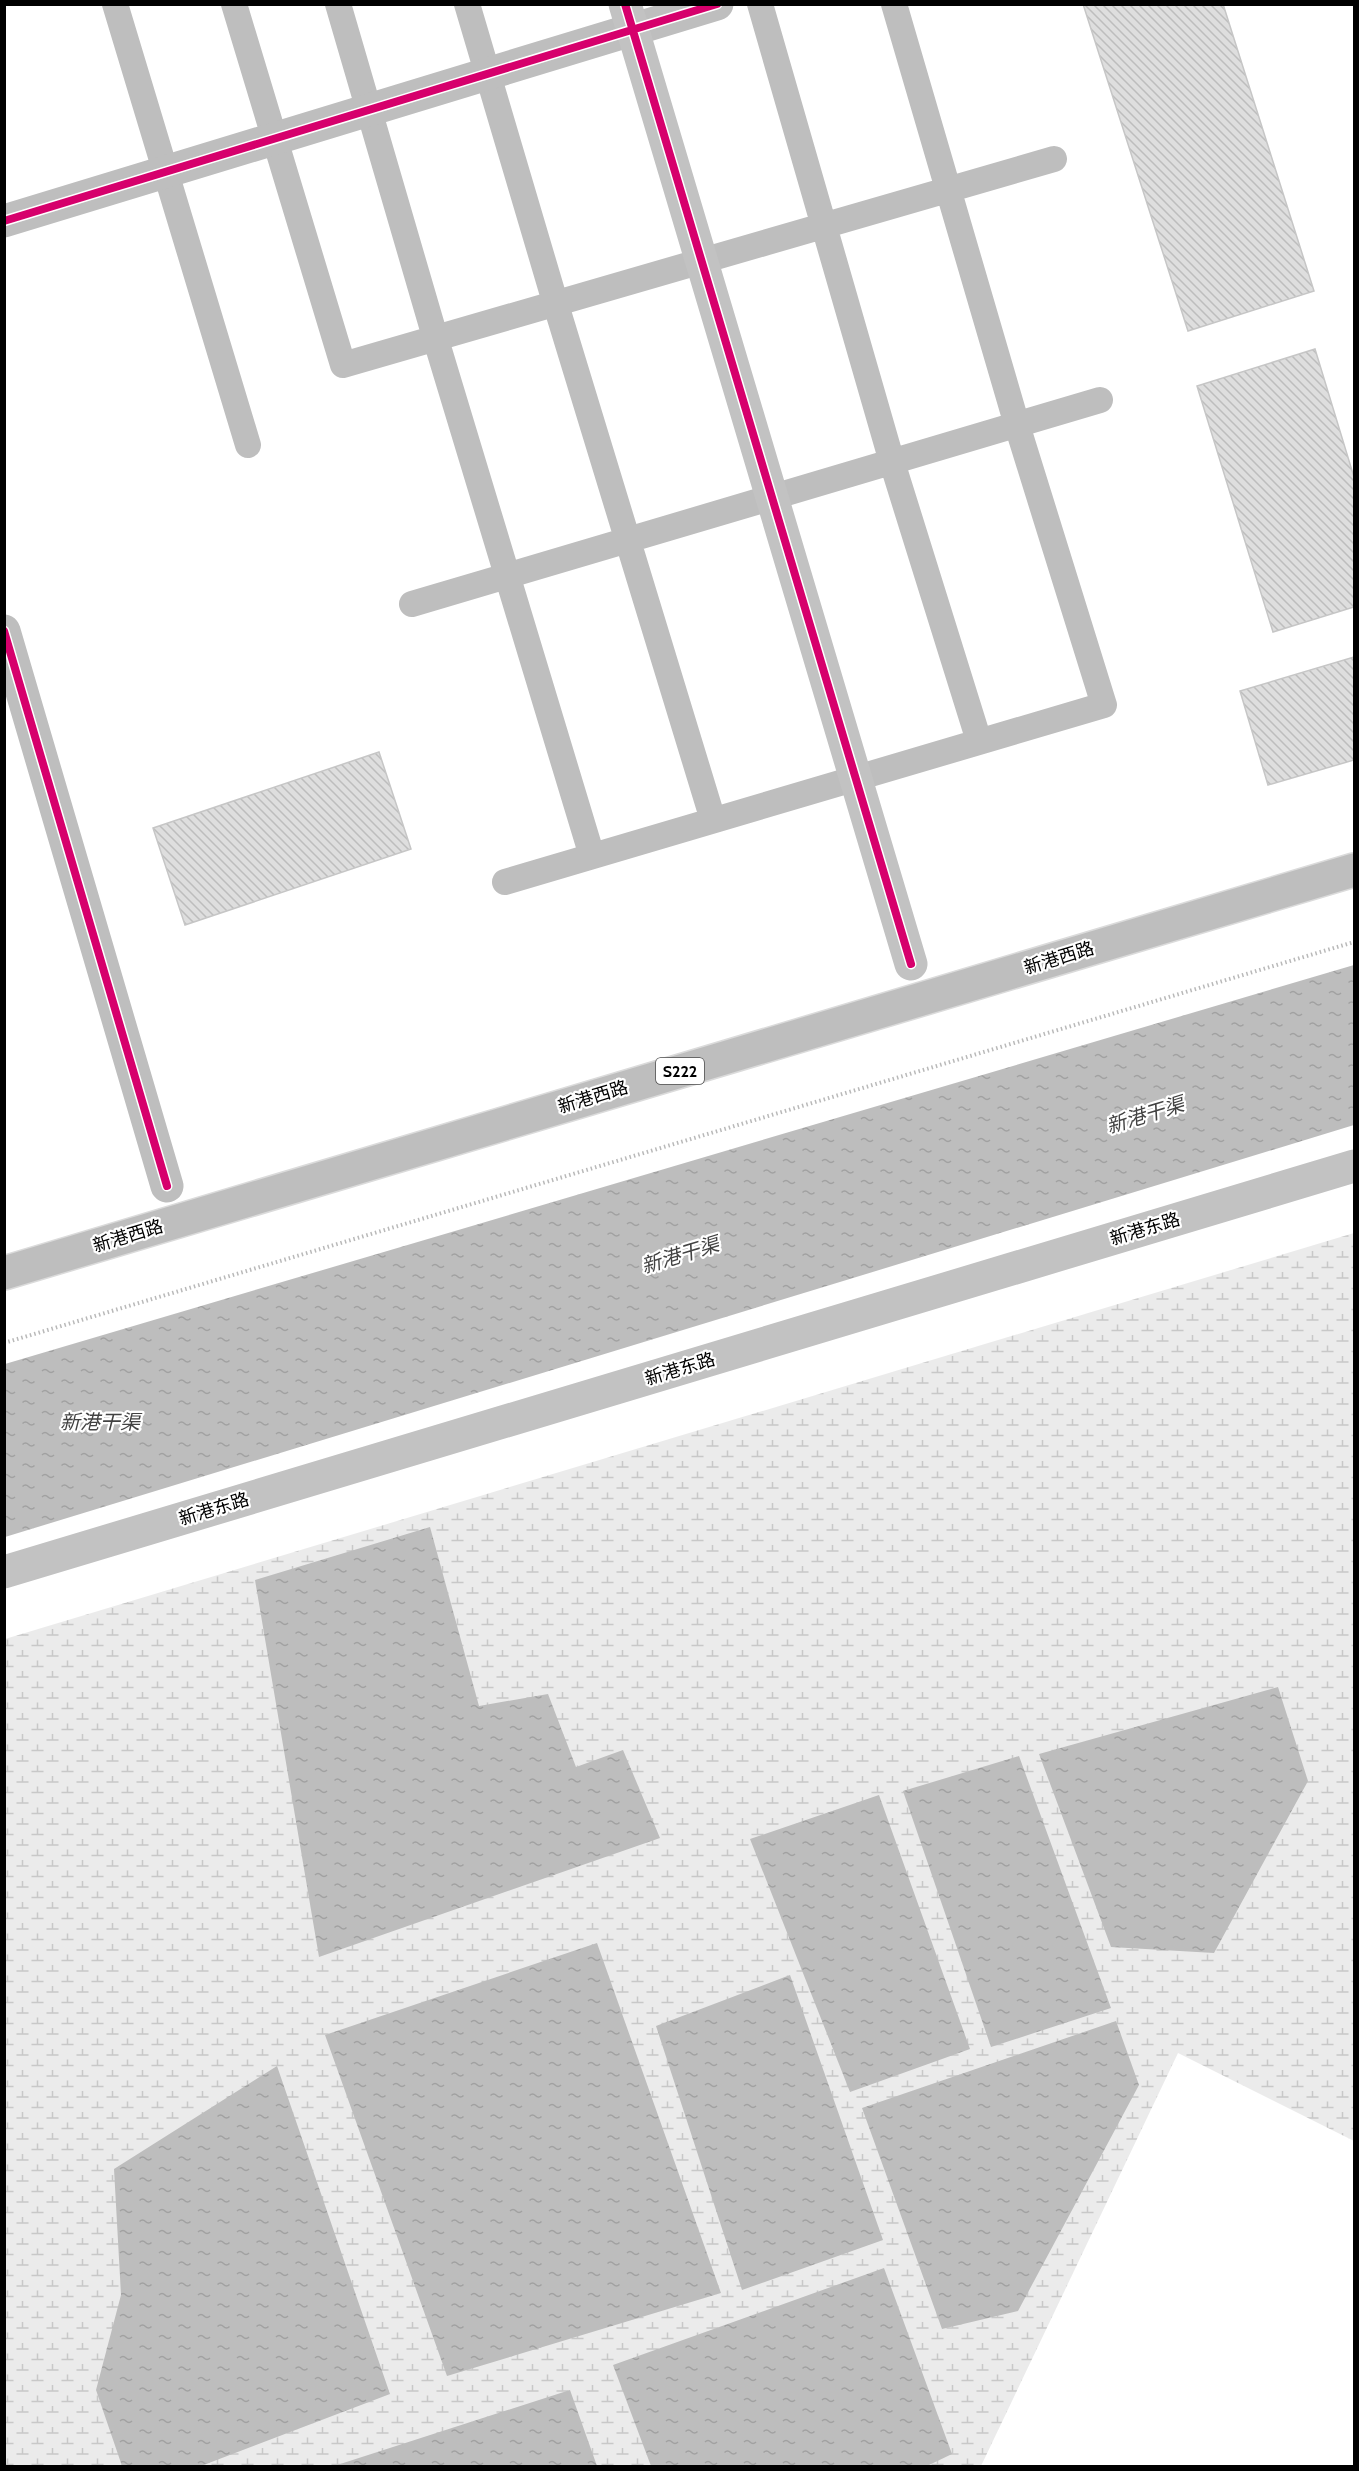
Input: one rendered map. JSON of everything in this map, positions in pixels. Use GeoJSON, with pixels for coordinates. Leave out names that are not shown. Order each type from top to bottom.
{"type":"FeatureCollection","features":[{"type":"Feature","properties":{"kind":"main road"},"geometry":{"type":"LineString","coordinates":[[4,221],[488,74],[629,17],[717,4]]}},
{"type":"Feature","properties":{"kind":"main road"},"geometry":{"type":"LineString","coordinates":[[629,17],[911,964]]}},
{"type":"Feature","properties":{"kind":"main road"},"geometry":{"type":"LineString","coordinates":[[4,631],[167,1186]]}},
{"type":"Feature","properties":{"kind":"main road","name":"新港西路"},"geometry":{"type":"LineString","coordinates":[[4,1273],[1354,870]]}},
{"type":"Feature","properties":{"kind":"main road","name":"新港东路"},"geometry":{"type":"LineString","coordinates":[[4,1572],[1354,1166]]}},
{"type":"Feature","properties":{"kind":"lane"},"geometry":{"type":"LineString","coordinates":[[115,4],[248,445]]}},
{"type":"Feature","properties":{"kind":"lane"},"geometry":{"type":"LineString","coordinates":[[234,4],[343,365],[436,340],[1054,159]]}},
{"type":"Feature","properties":{"kind":"lane"},"geometry":{"type":"LineString","coordinates":[[338,4],[436,340],[592,856]]}},
{"type":"Feature","properties":{"kind":"lane"},"geometry":{"type":"LineString","coordinates":[[467,4],[713,820]]}},
{"type":"Feature","properties":{"kind":"lane"},"geometry":{"type":"LineString","coordinates":[[760,4],[892,462],[979,741]]}},
{"type":"Feature","properties":{"kind":"lane"},"geometry":{"type":"LineString","coordinates":[[505,882],[1104,705],[1017,425],[894,4]]}},
{"type":"Feature","properties":{"kind":"lane"},"geometry":{"type":"LineString","coordinates":[[412,604],[1101,399]]}},
{"type":"Feature","properties":{"kind":"path"},"geometry":{"type":"LineString","coordinates":[[4,1343],[1354,942]]}},
{"type":"Feature","properties":{"kind":"green space"},"geometry":{"type":"Polygon","coordinates":[[[1354,1233],[1354,2141],[1178,2053],[981,2466],[5,2466],[5,1639],[1354,1233]]]}},
{"type":"Feature","properties":{"kind":"water","name":"新港干渠"},"geometry":{"type":"Polygon","coordinates":[[[1354,965],[1354,1125],[5,1537],[5,1364],[1354,965]]]}},
{"type":"Feature","properties":{"kind":"water"},"geometry":{"type":"Polygon","coordinates":[[[430,1527],[479,1706],[548,1694],[576,1767],[623,1750],[660,1838],[319,1957],[255,1580],[430,1527]]]}},
{"type":"Feature","properties":{"kind":"water"},"geometry":{"type":"Polygon","coordinates":[[[1278,1687],[1308,1781],[1214,1953],[1111,1947],[1039,1754],[1278,1687]]]}},
{"type":"Feature","properties":{"kind":"water"},"geometry":{"type":"Polygon","coordinates":[[[1019,1756],[1111,2008],[991,2047],[903,1791],[1019,1756]]]}},
{"type":"Feature","properties":{"kind":"water"},"geometry":{"type":"Polygon","coordinates":[[[879,1795],[970,2049],[850,2092],[750,1839],[879,1795]]]}},
{"type":"Feature","properties":{"kind":"water"},"geometry":{"type":"Polygon","coordinates":[[[597,1943],[721,2293],[447,2376],[325,2035],[597,1943]]]}},
{"type":"Feature","properties":{"kind":"water"},"geometry":{"type":"Polygon","coordinates":[[[790,1975],[883,2240],[742,2290],[656,2026],[790,1975]]]}},
{"type":"Feature","properties":{"kind":"water"},"geometry":{"type":"Polygon","coordinates":[[[1116,2021],[1139,2085],[1018,2311],[942,2329],[862,2108],[1116,2021]]]}},
{"type":"Feature","properties":{"kind":"water"},"geometry":{"type":"Polygon","coordinates":[[[277,2066],[390,2394],[201,2466],[122,2466],[96,2390],[121,2295],[114,2169],[277,2066]]]}},
{"type":"Feature","properties":{"kind":"water"},"geometry":{"type":"Polygon","coordinates":[[[884,2268],[952,2454],[927,2466],[651,2466],[613,2365],[884,2268]]]}},
{"type":"Feature","properties":{"kind":"water"},"geometry":{"type":"Polygon","coordinates":[[[570,2390],[597,2466],[334,2466],[570,2390]]]}},
{"type":"Feature","properties":{"kind":"building"},"geometry":{"type":"Polygon","coordinates":[[[1083,4],[1223,4],[1314,291],[1188,331],[1083,4]]]}},
{"type":"Feature","properties":{"kind":"building"},"geometry":{"type":"Polygon","coordinates":[[[1315,349],[1354,477],[1354,607],[1273,632],[1197,386],[1315,349]]]}},
{"type":"Feature","properties":{"kind":"building"},"geometry":{"type":"Polygon","coordinates":[[[1354,657],[1354,760],[1268,785],[1240,691],[1354,657]]]}},
{"type":"Feature","properties":{"kind":"building"},"geometry":{"type":"Polygon","coordinates":[[[379,752],[411,849],[185,925],[153,828],[379,752]]]}},
{"type":"Feature","properties":{"kind":"cycle path"},"geometry":{"type":"LineString","coordinates":[[625,4],[911,964]]}},
{"type":"Feature","properties":{"kind":"cycle path"},"geometry":{"type":"LineString","coordinates":[[4,221],[717,4]]}},
{"type":"Feature","properties":{"kind":"cycle path"},"geometry":{"type":"LineString","coordinates":[[4,631],[167,1186]]}}]}
